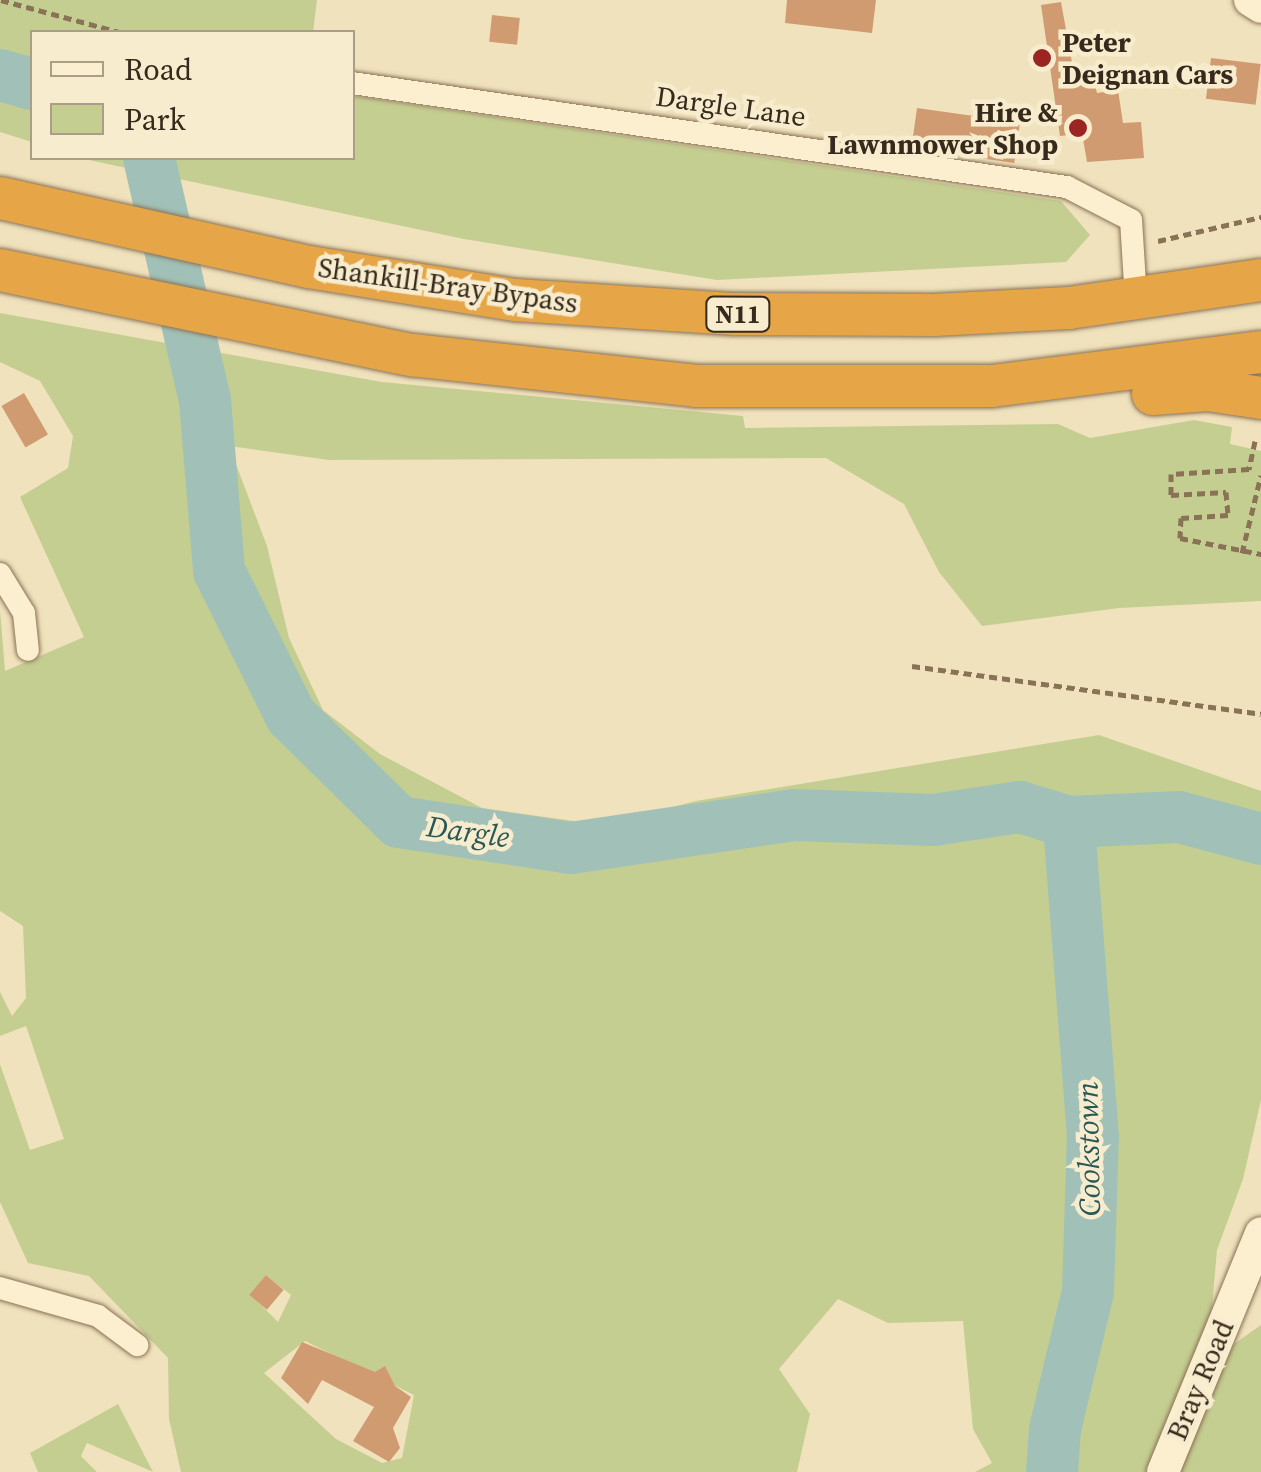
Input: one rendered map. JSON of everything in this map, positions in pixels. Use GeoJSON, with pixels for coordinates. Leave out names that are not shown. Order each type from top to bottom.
{"type":"FeatureCollection","features":[{"type":"Feature","properties":{"kind":"highway","name":"N11"},"geometry":{"type":"LineString","coordinates":[[0,174],[45,208]]}},
{"type":"Feature","properties":{"kind":"highway","name":"Shankill-Bray Bypass"},"geometry":{"type":"LineString","coordinates":[[0,198],[218,248],[516,300],[735,314],[934,315],[1136,300],[1261,280]]}},
{"type":"Feature","properties":{"kind":"highway"},"geometry":{"type":"LineString","coordinates":[[0,270],[412,355],[696,386],[992,386],[1148,395],[1208,390],[1261,398]]}},
{"type":"Feature","properties":{"kind":"highway"},"geometry":{"type":"LineString","coordinates":[[992,386],[1261,352]]}},
{"type":"Feature","properties":{"kind":"main road"},"geometry":{"type":"LineString","coordinates":[[1250,0],[1261,7]]}},
{"type":"Feature","properties":{"kind":"main road","name":"Bray Road"},"geometry":{"type":"LineString","coordinates":[[1164,1472],[1247,1293],[1261,1233]]}},
{"type":"Feature","properties":{"kind":"street","name":"Dargle Lane"},"geometry":{"type":"LineString","coordinates":[[355,83],[1066,187],[1131,220],[1136,247]]}},
{"type":"Feature","properties":{"kind":"street"},"geometry":{"type":"LineString","coordinates":[[1136,247],[1136,300]]}},
{"type":"Feature","properties":{"kind":"street"},"geometry":{"type":"LineString","coordinates":[[0,574],[24,614],[28,650]]}},
{"type":"Feature","properties":{"kind":"street"},"geometry":{"type":"LineString","coordinates":[[0,1288],[98,1316],[138,1345]]}},
{"type":"Feature","properties":{"kind":"path"},"geometry":{"type":"LineString","coordinates":[[1,0],[113,30]]}},
{"type":"Feature","properties":{"kind":"path"},"geometry":{"type":"LineString","coordinates":[[1136,247],[1261,217]]}},
{"type":"Feature","properties":{"kind":"path"},"geometry":{"type":"LineString","coordinates":[[1255,441],[1249,469],[1171,474],[1172,495],[1226,492],[1228,515],[1181,518],[1180,538],[1261,554]]}},
{"type":"Feature","properties":{"kind":"path"},"geometry":{"type":"LineString","coordinates":[[1242,553],[1261,475]]}},
{"type":"Feature","properties":{"kind":"path"},"geometry":{"type":"LineString","coordinates":[[912,666],[1261,714]]}},
{"type":"Feature","properties":{"kind":"green space"},"geometry":{"type":"Polygon","coordinates":[[[0,0],[317,0],[313,30],[30,30],[30,141],[0,132],[0,0]]]}},
{"type":"Feature","properties":{"kind":"green space"},"geometry":{"type":"Polygon","coordinates":[[[355,96],[1061,201],[1090,235],[1066,262],[717,280],[464,239],[89,160],[355,160],[355,96]]]}},
{"type":"Feature","properties":{"kind":"green space"},"geometry":{"type":"Polygon","coordinates":[[[0,313],[382,382],[743,416],[745,428],[1058,424],[1090,438],[1194,420],[1232,427],[1230,444],[1261,451],[1261,601],[1119,608],[982,626],[939,572],[904,504],[826,458],[329,460],[229,446],[267,546],[289,638],[323,710],[380,754],[482,808],[602,825],[696,801],[1099,735],[1261,791],[1261,1100],[1243,1179],[1217,1250],[1207,1363],[1261,1325],[1261,1472],[975,1472],[992,1463],[973,1429],[963,1321],[888,1323],[838,1299],[779,1369],[810,1414],[797,1472],[181,1472],[169,1419],[168,1358],[89,1276],[28,1263],[0,1202],[0,1064],[30,1150],[64,1139],[26,1026],[0,1036],[0,992],[12,1016],[26,998],[23,926],[0,911],[0,610],[5,671],[84,637],[20,497],[68,468],[73,436],[40,381],[0,362],[0,313]],[[266,1275],[251,1295],[278,1322],[291,1295],[266,1275]],[[305,1341],[264,1373],[336,1439],[382,1463],[402,1458],[414,1395],[305,1341]]]}},
{"type":"Feature","properties":{"kind":"green space"},"geometry":{"type":"Polygon","coordinates":[[[118,1404],[153,1472],[87,1443],[81,1456],[97,1472],[38,1472],[30,1453],[118,1404]]]}},
{"type":"Feature","properties":{"kind":"building"},"geometry":{"type":"Polygon","coordinates":[[[787,0],[876,0],[872,33],[785,23],[787,0]]]}},
{"type":"Feature","properties":{"kind":"building"},"geometry":{"type":"Polygon","coordinates":[[[1061,2],[1075,79],[1093,76],[1097,93],[1118,90],[1123,123],[1141,122],[1144,158],[1087,162],[1082,133],[1060,136],[1041,5],[1061,2]]]}},
{"type":"Feature","properties":{"kind":"building"},"geometry":{"type":"Polygon","coordinates":[[[492,15],[520,18],[517,45],[489,42],[492,15]]]}},
{"type":"Feature","properties":{"kind":"building"},"geometry":{"type":"Polygon","coordinates":[[[1211,58],[1261,64],[1256,105],[1206,99],[1211,58]]]}},
{"type":"Feature","properties":{"kind":"building"},"geometry":{"type":"Polygon","coordinates":[[[917,108],[1020,122],[1014,163],[911,149],[917,108]]]}},
{"type":"Feature","properties":{"kind":"building"},"geometry":{"type":"Polygon","coordinates":[[[24,393],[48,435],[25,448],[1,406],[24,393]]]}},
{"type":"Feature","properties":{"kind":"building"},"geometry":{"type":"Polygon","coordinates":[[[266,1275],[284,1290],[267,1310],[249,1295],[266,1275]]]}},
{"type":"Feature","properties":{"kind":"building"},"geometry":{"type":"Polygon","coordinates":[[[302,1342],[375,1372],[385,1366],[395,1386],[411,1397],[393,1428],[400,1448],[389,1462],[353,1441],[374,1407],[322,1380],[308,1404],[281,1378],[302,1342]]]}},
{"type":"Feature","properties":{"kind":"waterway","name":"Dargle"},"geometry":{"type":"LineString","coordinates":[[0,75],[30,83]]}},
{"type":"Feature","properties":{"kind":"waterway","name":"Dargle"},"geometry":{"type":"LineString","coordinates":[[149,160],[205,400],[219,571],[291,716],[399,822],[571,848],[795,815],[933,820],[1020,807],[1069,822],[1179,817],[1261,839]]}},
{"type":"Feature","properties":{"kind":"waterway","name":"Cookstown"},"geometry":{"type":"LineString","coordinates":[[1052,1472],[1055,1429],[1088,1292],[1093,1137],[1069,822]]}},
{"type":"Feature","properties":{"kind":"place","name":"Peter Deignan Cars"},"geometry":{"type":"Point","coordinates":[1042,58]}},
{"type":"Feature","properties":{"kind":"place","name":"Hire & Lawnmower Shop"},"geometry":{"type":"Point","coordinates":[1078,128]}}]}
